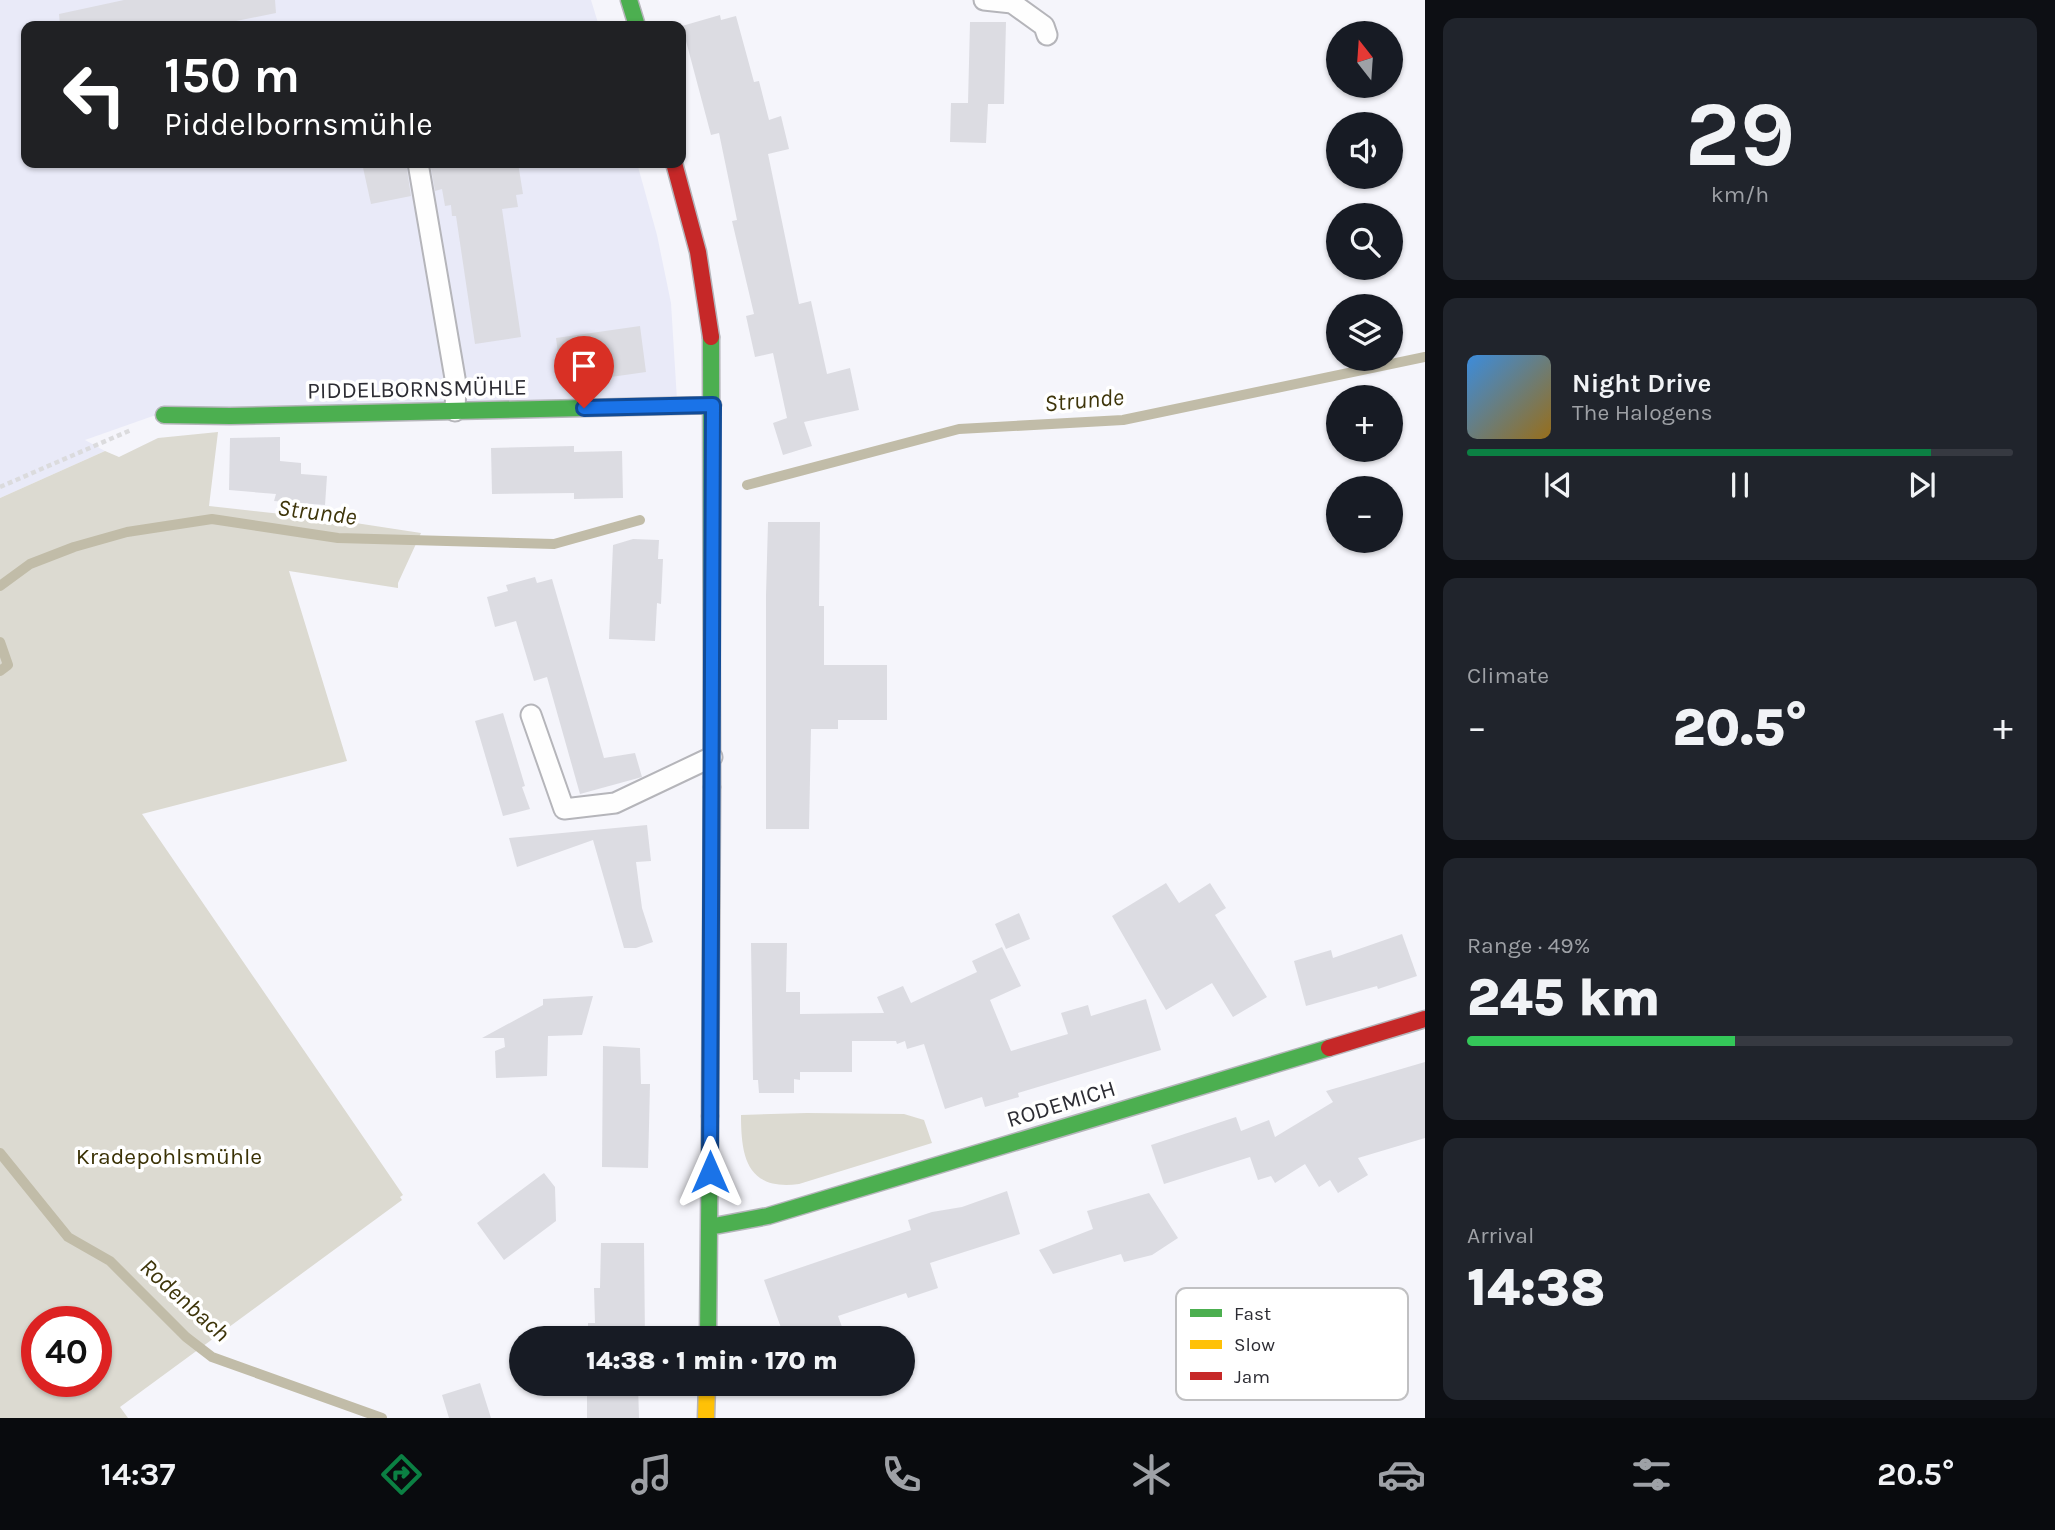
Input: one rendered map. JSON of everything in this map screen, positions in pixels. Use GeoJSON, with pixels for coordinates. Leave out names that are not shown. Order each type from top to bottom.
{"type":"FeatureCollection","features":[{"type":"Feature","properties":{"kind":"street"},"geometry":{"type":"LineString","coordinates":[[636,1],[637,21]]}},
{"type":"Feature","properties":{"kind":"street"},"geometry":{"type":"LineString","coordinates":[[675,168],[698,253],[711,334],[712,757],[708,1326]]}},
{"type":"Feature","properties":{"kind":"street","name":"PIDDELBORNSMÜHLE"},"geometry":{"type":"LineString","coordinates":[[164,415],[713,405]]}},
{"type":"Feature","properties":{"kind":"street","name":"RODEMICH"},"geometry":{"type":"LineString","coordinates":[[709,1227],[768,1216],[1425,1019]]}},
{"type":"Feature","properties":{"kind":"street"},"geometry":{"type":"LineString","coordinates":[[706,1418],[707,1396]]}},
{"type":"Feature","properties":{"kind":"lane"},"geometry":{"type":"LineString","coordinates":[[984,0],[1012,3],[1044,26],[1047,35]]}},
{"type":"Feature","properties":{"kind":"lane"},"geometry":{"type":"LineString","coordinates":[[419,168],[456,384],[455,411]]}},
{"type":"Feature","properties":{"kind":"lane"},"geometry":{"type":"LineString","coordinates":[[531,715],[564,809],[615,803],[712,757]]}},
{"type":"Feature","properties":{"kind":"path"},"geometry":{"type":"LineString","coordinates":[[0,487],[164,415]]}},
{"type":"Feature","properties":{"kind":"shaded area"},"geometry":{"type":"Polygon","coordinates":[[[0,0],[591,0],[597,21],[21,21],[21,168],[638,168],[657,235],[671,303],[677,400],[153,416],[85,440],[105,451],[0,498],[0,0]]]}},
{"type":"Feature","properties":{"kind":"green space","name":"Kradepohlsmühle"},"geometry":{"type":"Polygon","coordinates":[[[218,432],[209,506],[336,520],[421,533],[398,588],[289,571],[347,761],[142,814],[403,1195],[400,1197],[402,1200],[120,1407],[128,1418],[0,1418],[0,498],[105,451],[119,457],[158,438],[218,432]]]}},
{"type":"Feature","properties":{"kind":"green space"},"geometry":{"type":"Polygon","coordinates":[[[904,1114],[924,1120],[932,1143],[799,1184],[782,1185],[768,1182],[758,1176],[750,1168],[746,1157],[741,1115],[904,1114]]]}},
{"type":"Feature","properties":{"kind":"building"},"geometry":{"type":"Polygon","coordinates":[[[124,0],[275,0],[276,13],[236,21],[60,21],[59,14],[124,0]]]}},
{"type":"Feature","properties":{"kind":"building"},"geometry":{"type":"Polygon","coordinates":[[[720,15],[721,20],[736,16],[754,82],[759,81],[769,120],[781,116],[789,149],[768,154],[799,304],[811,301],[827,374],[850,368],[859,410],[804,422],[812,446],[783,455],[773,423],[787,418],[773,353],[755,357],[746,316],[754,314],[732,221],[737,220],[719,133],[711,135],[686,41],[686,25],[720,15]]]}},
{"type":"Feature","properties":{"kind":"building"},"geometry":{"type":"Polygon","coordinates":[[[970,22],[1006,22],[1004,104],[988,104],[986,143],[950,142],[951,103],[968,103],[970,22]]]}},
{"type":"Feature","properties":{"kind":"building"},"geometry":{"type":"Polygon","coordinates":[[[363,168],[407,168],[411,196],[371,204],[363,168]]]}},
{"type":"Feature","properties":{"kind":"building"},"geometry":{"type":"Polygon","coordinates":[[[431,168],[519,168],[523,194],[516,195],[518,207],[502,209],[521,337],[475,344],[456,216],[452,216],[451,205],[445,206],[442,189],[435,191],[431,168]]]}},
{"type":"Feature","properties":{"kind":"building"},"geometry":{"type":"Polygon","coordinates":[[[640,326],[646,372],[562,384],[556,338],[640,326]]]}},
{"type":"Feature","properties":{"kind":"building"},"geometry":{"type":"Polygon","coordinates":[[[280,437],[280,461],[301,463],[301,474],[327,476],[325,505],[274,501],[276,494],[229,490],[230,438],[280,437]]]}},
{"type":"Feature","properties":{"kind":"building"},"geometry":{"type":"Polygon","coordinates":[[[574,446],[574,452],[622,451],[623,498],[574,499],[574,493],[492,494],[491,448],[574,446]]]}},
{"type":"Feature","properties":{"kind":"building"},"geometry":{"type":"Polygon","coordinates":[[[768,522],[820,522],[819,606],[824,606],[824,665],[887,665],[887,720],[838,720],[838,729],[811,729],[809,829],[766,829],[768,522]]]}},
{"type":"Feature","properties":{"kind":"building"},"geometry":{"type":"Polygon","coordinates":[[[633,539],[659,540],[658,559],[663,559],[661,604],[657,603],[655,641],[609,639],[613,545],[633,539]]]}},
{"type":"Feature","properties":{"kind":"building"},"geometry":{"type":"Polygon","coordinates":[[[535,577],[537,583],[552,579],[604,758],[635,753],[642,777],[580,794],[547,677],[534,681],[516,621],[495,627],[487,597],[508,591],[506,585],[535,577]]]}},
{"type":"Feature","properties":{"kind":"building"},"geometry":{"type":"Polygon","coordinates":[[[503,713],[530,809],[503,816],[475,721],[503,713]]]}},
{"type":"Feature","properties":{"kind":"building"},"geometry":{"type":"Polygon","coordinates":[[[647,825],[651,861],[636,862],[642,908],[653,942],[636,948],[624,948],[593,840],[517,867],[509,838],[647,825]]]}},
{"type":"Feature","properties":{"kind":"building"},"geometry":{"type":"Polygon","coordinates":[[[1166,883],[1179,903],[1210,883],[1226,908],[1215,915],[1267,997],[1233,1017],[1212,983],[1166,1010],[1112,916],[1166,883]]]}},
{"type":"Feature","properties":{"kind":"building"},"geometry":{"type":"Polygon","coordinates":[[[1019,913],[1030,939],[1006,949],[995,924],[1019,913]]]}},
{"type":"Feature","properties":{"kind":"building"},"geometry":{"type":"Polygon","coordinates":[[[1402,934],[1417,976],[1378,989],[1377,986],[1306,1006],[1294,961],[1331,950],[1333,958],[1402,934]]]}},
{"type":"Feature","properties":{"kind":"building"},"geometry":{"type":"Polygon","coordinates":[[[751,943],[787,943],[786,992],[800,992],[800,1014],[884,1013],[877,997],[903,986],[911,1003],[977,972],[972,961],[1002,947],[1021,986],[990,1000],[1011,1051],[1068,1034],[1061,1013],[1088,1005],[1091,1016],[1146,999],[1161,1050],[1018,1093],[1019,1097],[985,1107],[982,1097],[945,1109],[924,1044],[907,1049],[905,1041],[897,1044],[896,1041],[852,1041],[852,1072],[800,1072],[800,1080],[794,1079],[794,1093],[759,1093],[758,1080],[753,1080],[751,943]]]}},
{"type":"Feature","properties":{"kind":"building"},"geometry":{"type":"Polygon","coordinates":[[[593,996],[582,1035],[548,1036],[547,1076],[496,1078],[495,1051],[505,1047],[504,1038],[482,1038],[543,1005],[543,999],[593,996]]]}},
{"type":"Feature","properties":{"kind":"building"},"geometry":{"type":"Polygon","coordinates":[[[603,1046],[640,1048],[641,1084],[650,1084],[648,1168],[602,1167],[603,1046]]]}},
{"type":"Feature","properties":{"kind":"building"},"geometry":{"type":"Polygon","coordinates":[[[1425,1062],[1425,1138],[1358,1158],[1368,1175],[1338,1193],[1330,1180],[1319,1187],[1305,1164],[1275,1183],[1271,1176],[1258,1180],[1250,1157],[1164,1184],[1151,1145],[1236,1117],[1241,1131],[1269,1120],[1275,1137],[1333,1102],[1326,1091],[1425,1062]]]}},
{"type":"Feature","properties":{"kind":"building"},"geometry":{"type":"Polygon","coordinates":[[[544,1173],[555,1187],[556,1221],[504,1260],[477,1223],[544,1173]]]}},
{"type":"Feature","properties":{"kind":"building"},"geometry":{"type":"Polygon","coordinates":[[[1007,1191],[1020,1234],[930,1263],[938,1288],[908,1298],[906,1293],[838,1316],[842,1326],[780,1326],[764,1280],[911,1230],[908,1220],[932,1212],[962,1207],[1007,1191]]]}},
{"type":"Feature","properties":{"kind":"building"},"geometry":{"type":"Polygon","coordinates":[[[1149,1193],[1178,1238],[1152,1255],[1124,1262],[1121,1254],[1053,1274],[1039,1250],[1093,1229],[1087,1211],[1149,1193]]]}},
{"type":"Feature","properties":{"kind":"building"},"geometry":{"type":"Polygon","coordinates":[[[601,1243],[644,1243],[645,1326],[588,1326],[588,1323],[595,1323],[594,1288],[600,1288],[601,1243]]]}},
{"type":"Feature","properties":{"kind":"building"},"geometry":{"type":"Polygon","coordinates":[[[480,1383],[491,1418],[449,1418],[442,1395],[480,1383]]]}},
{"type":"Feature","properties":{"kind":"building"},"geometry":{"type":"Polygon","coordinates":[[[587,1396],[638,1396],[639,1418],[587,1418],[587,1396]]]}},
{"type":"Feature","properties":{"kind":"waterway","name":"Strunde"},"geometry":{"type":"LineString","coordinates":[[747,485],[959,429],[1123,420],[1425,357]]}},
{"type":"Feature","properties":{"kind":"waterway","name":"Strunde"},"geometry":{"type":"LineString","coordinates":[[0,586],[30,564],[74,547],[127,532],[212,519],[338,538],[554,544],[640,520]]}},
{"type":"Feature","properties":{"kind":"waterway","name":"Strunde"},"geometry":{"type":"LineString","coordinates":[[0,642],[8,665],[0,671]]}},
{"type":"Feature","properties":{"kind":"waterway","name":"Rodenbach"},"geometry":{"type":"LineString","coordinates":[[0,1153],[68,1237],[110,1261],[186,1337],[212,1357],[382,1418]]}},
{"type":"Feature","properties":{"kind":"traffic: fast"},"geometry":{"type":"LineString","coordinates":[[629,0],[635,21]]}},
{"type":"Feature","properties":{"kind":"traffic: fast"},"geometry":{"type":"LineString","coordinates":[[711,337],[712,787]]}},
{"type":"Feature","properties":{"kind":"traffic: fast"},"geometry":{"type":"LineString","coordinates":[[164,415],[230,416],[713,405]]}},
{"type":"Feature","properties":{"kind":"traffic: fast"},"geometry":{"type":"LineString","coordinates":[[709,1227],[768,1216],[1329,1048]]}},
{"type":"Feature","properties":{"kind":"traffic: fast"},"geometry":{"type":"LineString","coordinates":[[708,1326],[710,1116]]}},
{"type":"Feature","properties":{"kind":"traffic: slow"},"geometry":{"type":"LineString","coordinates":[[710,1116],[712,787]]}},
{"type":"Feature","properties":{"kind":"traffic: slow"},"geometry":{"type":"LineString","coordinates":[[706,1418],[707,1396]]}},
{"type":"Feature","properties":{"kind":"traffic: jam"},"geometry":{"type":"LineString","coordinates":[[675,168],[698,252],[711,337]]}},
{"type":"Feature","properties":{"kind":"traffic: jam"},"geometry":{"type":"LineString","coordinates":[[1329,1048],[1425,1019]]}},
{"type":"Feature","properties":{"kind":"route"},"geometry":{"type":"LineString","coordinates":[[584,408],[713,405],[710,1172]]}}]}
